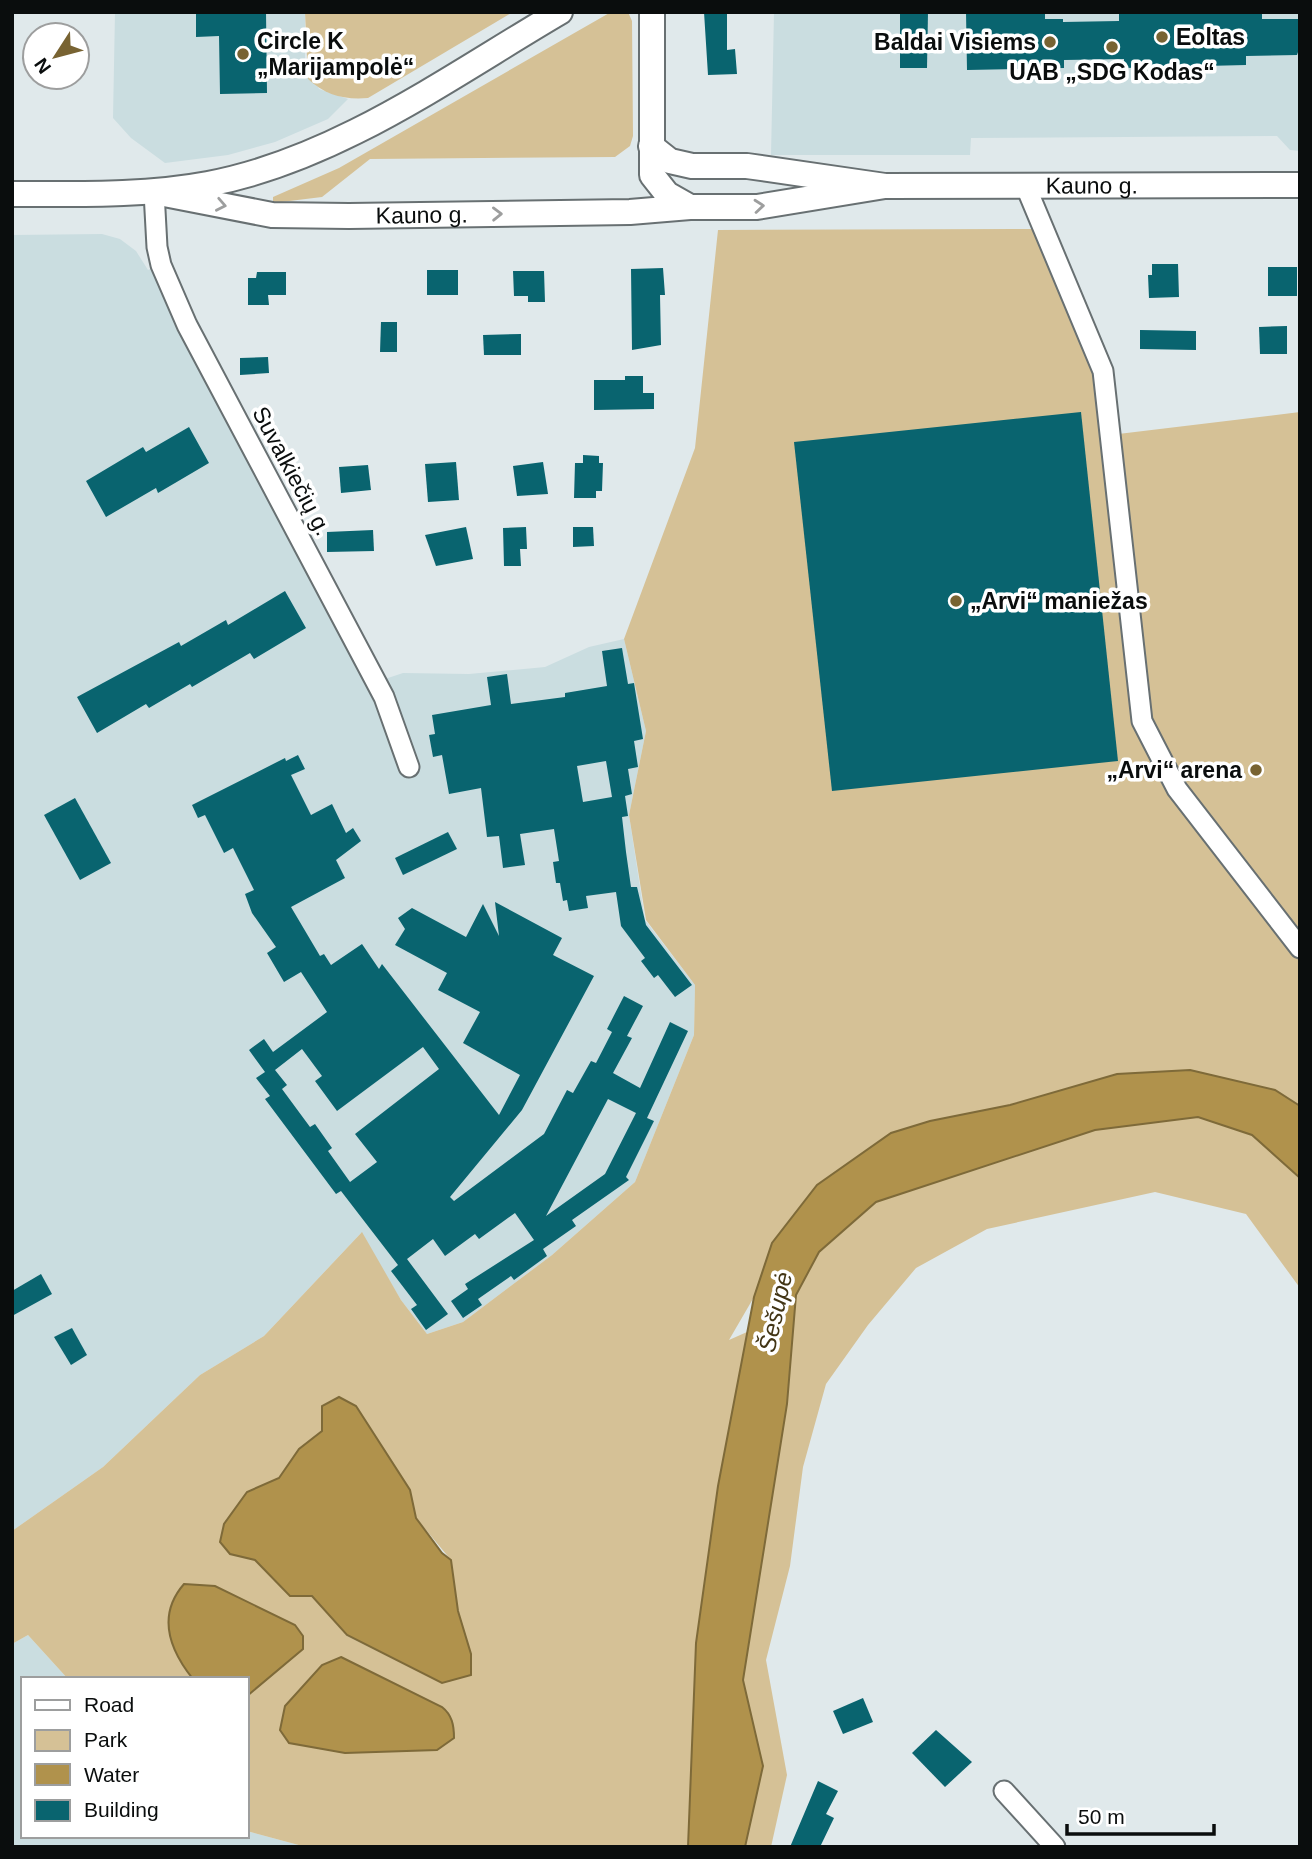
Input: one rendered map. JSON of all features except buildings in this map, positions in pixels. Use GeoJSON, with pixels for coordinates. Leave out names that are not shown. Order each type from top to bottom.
{"type":"FeatureCollection","features":[{"type":"Feature","properties":{"kind":"main road","name":"Kauno g."},"geometry":{"type":"LineString","coordinates":[[12,194],[154,192],[262,171],[312,154],[560,12]]}},
{"type":"Feature","properties":{"kind":"main road"},"geometry":{"type":"LineString","coordinates":[[652,12],[652,175],[667,194],[691,207]]}},
{"type":"Feature","properties":{"kind":"main road","name":"Kauno g."},"geometry":{"type":"LineString","coordinates":[[651,146],[670,161],[692,166],[747,166],[885,186],[1300,185]]}},
{"type":"Feature","properties":{"kind":"main road","name":"Kauno g."},"geometry":{"type":"LineString","coordinates":[[154,192],[272,215],[630,212],[691,207],[757,207],[885,186]]}},
{"type":"Feature","properties":{"kind":"street"},"geometry":{"type":"LineString","coordinates":[[1026,187],[1103,371],[1142,721],[1177,789],[1300,948]]}},
{"type":"Feature","properties":{"kind":"street","name":"Suvalkiečių g."},"geometry":{"type":"LineString","coordinates":[[154,192],[157,247],[161,265],[182,313],[384,697],[409,767]]}},
{"type":"Feature","properties":{"kind":"street"},"geometry":{"type":"LineString","coordinates":[[1004,1791],[1055,1847]]}},
{"type":"Feature","properties":{"kind":"shaded area"},"geometry":{"type":"Polygon","coordinates":[[[115,12],[305,12],[305,64],[319,89],[348,99],[328,119],[275,142],[228,155],[165,163],[131,138],[113,118],[115,12]]]}},
{"type":"Feature","properties":{"kind":"shaded area"},"geometry":{"type":"Polygon","coordinates":[[[774,12],[1300,12],[1300,151],[1290,150],[1277,136],[971,138],[970,155],[771,155],[774,12]]]}},
{"type":"Feature","properties":{"kind":"shaded area"},"geometry":{"type":"Polygon","coordinates":[[[102,234],[120,239],[136,251],[148,270],[161,265],[376,682],[403,673],[469,674],[545,667],[589,647],[624,639],[646,731],[629,815],[645,920],[695,985],[694,1035],[635,1182],[552,1255],[463,1322],[427,1334],[401,1300],[361,1233],[264,1336],[200,1375],[103,1467],[12,1531],[12,235],[102,234]]]}},
{"type":"Feature","properties":{"kind":"shaded area"},"geometry":{"type":"Polygon","coordinates":[[[28,1635],[66,1677],[21,1677],[21,1838],[248,1838],[248,1831],[306,1847],[12,1847],[12,1644],[28,1635]]]}},
{"type":"Feature","properties":{"kind":"green space"},"geometry":{"type":"Polygon","coordinates":[[[305,12],[513,12],[368,98],[359,98],[328,93],[308,79],[305,12]]]}},
{"type":"Feature","properties":{"kind":"green space"},"geometry":{"type":"Polygon","coordinates":[[[611,12],[628,12],[632,21],[633,136],[630,146],[615,157],[370,159],[322,197],[273,203],[273,197],[339,168],[611,12]]]}},
{"type":"Feature","properties":{"kind":"green space"},"geometry":{"type":"Polygon","coordinates":[[[1045,229],[1103,371],[1110,435],[1300,412],[1300,1106],[1275,1090],[1010,1105],[930,1121],[891,1133],[817,1185],[772,1243],[754,1297],[729,1340],[747,1332],[718,1486],[696,1643],[688,1847],[306,1847],[248,1831],[248,1677],[66,1677],[28,1635],[12,1644],[12,1531],[103,1467],[200,1375],[264,1336],[362,1232],[401,1300],[427,1334],[463,1322],[552,1255],[635,1182],[694,1035],[695,985],[646,920],[629,815],[646,731],[624,639],[695,448],[718,230],[1045,229]],[[322,1406],[322,1431],[299,1449],[279,1478],[247,1492],[255,1560],[290,1596],[312,1596],[347,1636],[442,1683],[471,1654],[458,1611],[451,1560],[416,1518],[410,1490],[322,1406]]]}},
{"type":"Feature","properties":{"kind":"green space"},"geometry":{"type":"Polygon","coordinates":[[[1198,1117],[1252,1135],[1300,1178],[1300,1288],[1246,1214],[1155,1192],[987,1229],[916,1268],[868,1325],[826,1384],[803,1467],[790,1566],[766,1660],[787,1775],[771,1847],[745,1847],[763,1766],[743,1680],[787,1404],[796,1295],[819,1252],[876,1202],[1095,1130],[1198,1117]]]}},
{"type":"Feature","properties":{"kind":"water","name":"Šešupė"},"geometry":{"type":"Polygon","coordinates":[[[1190,1070],[1275,1090],[1300,1106],[1300,1178],[1252,1135],[1198,1117],[1095,1130],[876,1202],[819,1252],[796,1295],[787,1404],[743,1680],[763,1766],[745,1847],[688,1847],[696,1643],[718,1486],[754,1297],[772,1243],[817,1185],[891,1133],[930,1121],[1010,1105],[1117,1074],[1190,1070]]]}},
{"type":"Feature","properties":{"kind":"water"},"geometry":{"type":"Polygon","coordinates":[[[339,1397],[356,1406],[410,1490],[416,1518],[442,1553],[451,1560],[458,1611],[471,1654],[471,1675],[442,1683],[347,1635],[312,1596],[290,1596],[255,1560],[230,1554],[220,1542],[224,1524],[247,1492],[279,1478],[299,1449],[322,1431],[322,1406],[339,1397]]]}},
{"type":"Feature","properties":{"kind":"water"},"geometry":{"type":"Polygon","coordinates":[[[184,1584],[215,1586],[295,1625],[303,1636],[303,1649],[248,1695],[248,1677],[192,1677],[178,1656],[169,1632],[171,1608],[184,1584]]]}},
{"type":"Feature","properties":{"kind":"water"},"geometry":{"type":"Polygon","coordinates":[[[341,1657],[442,1707],[452,1721],[454,1738],[437,1750],[345,1753],[289,1743],[280,1730],[285,1706],[322,1665],[341,1657]]]}},
{"type":"Feature","properties":{"kind":"place","name":"Eoltas"},"geometry":{"type":"Point","coordinates":[1162,37]}},
{"type":"Feature","properties":{"kind":"place","name":"Baldai Visiems"},"geometry":{"type":"Point","coordinates":[1050,42]}},
{"type":"Feature","properties":{"kind":"place","name":"UAB „SDG Kodas“"},"geometry":{"type":"Point","coordinates":[1112,47]}},
{"type":"Feature","properties":{"kind":"place","name":"Circle K „Marijampolė“"},"geometry":{"type":"Point","coordinates":[243,54]}},
{"type":"Feature","properties":{"kind":"place","name":"„Arvi“ maniežas"},"geometry":{"type":"Point","coordinates":[956,601]}},
{"type":"Feature","properties":{"kind":"place","name":"„Arvi“ arena"},"geometry":{"type":"Point","coordinates":[1256,770]}}]}
